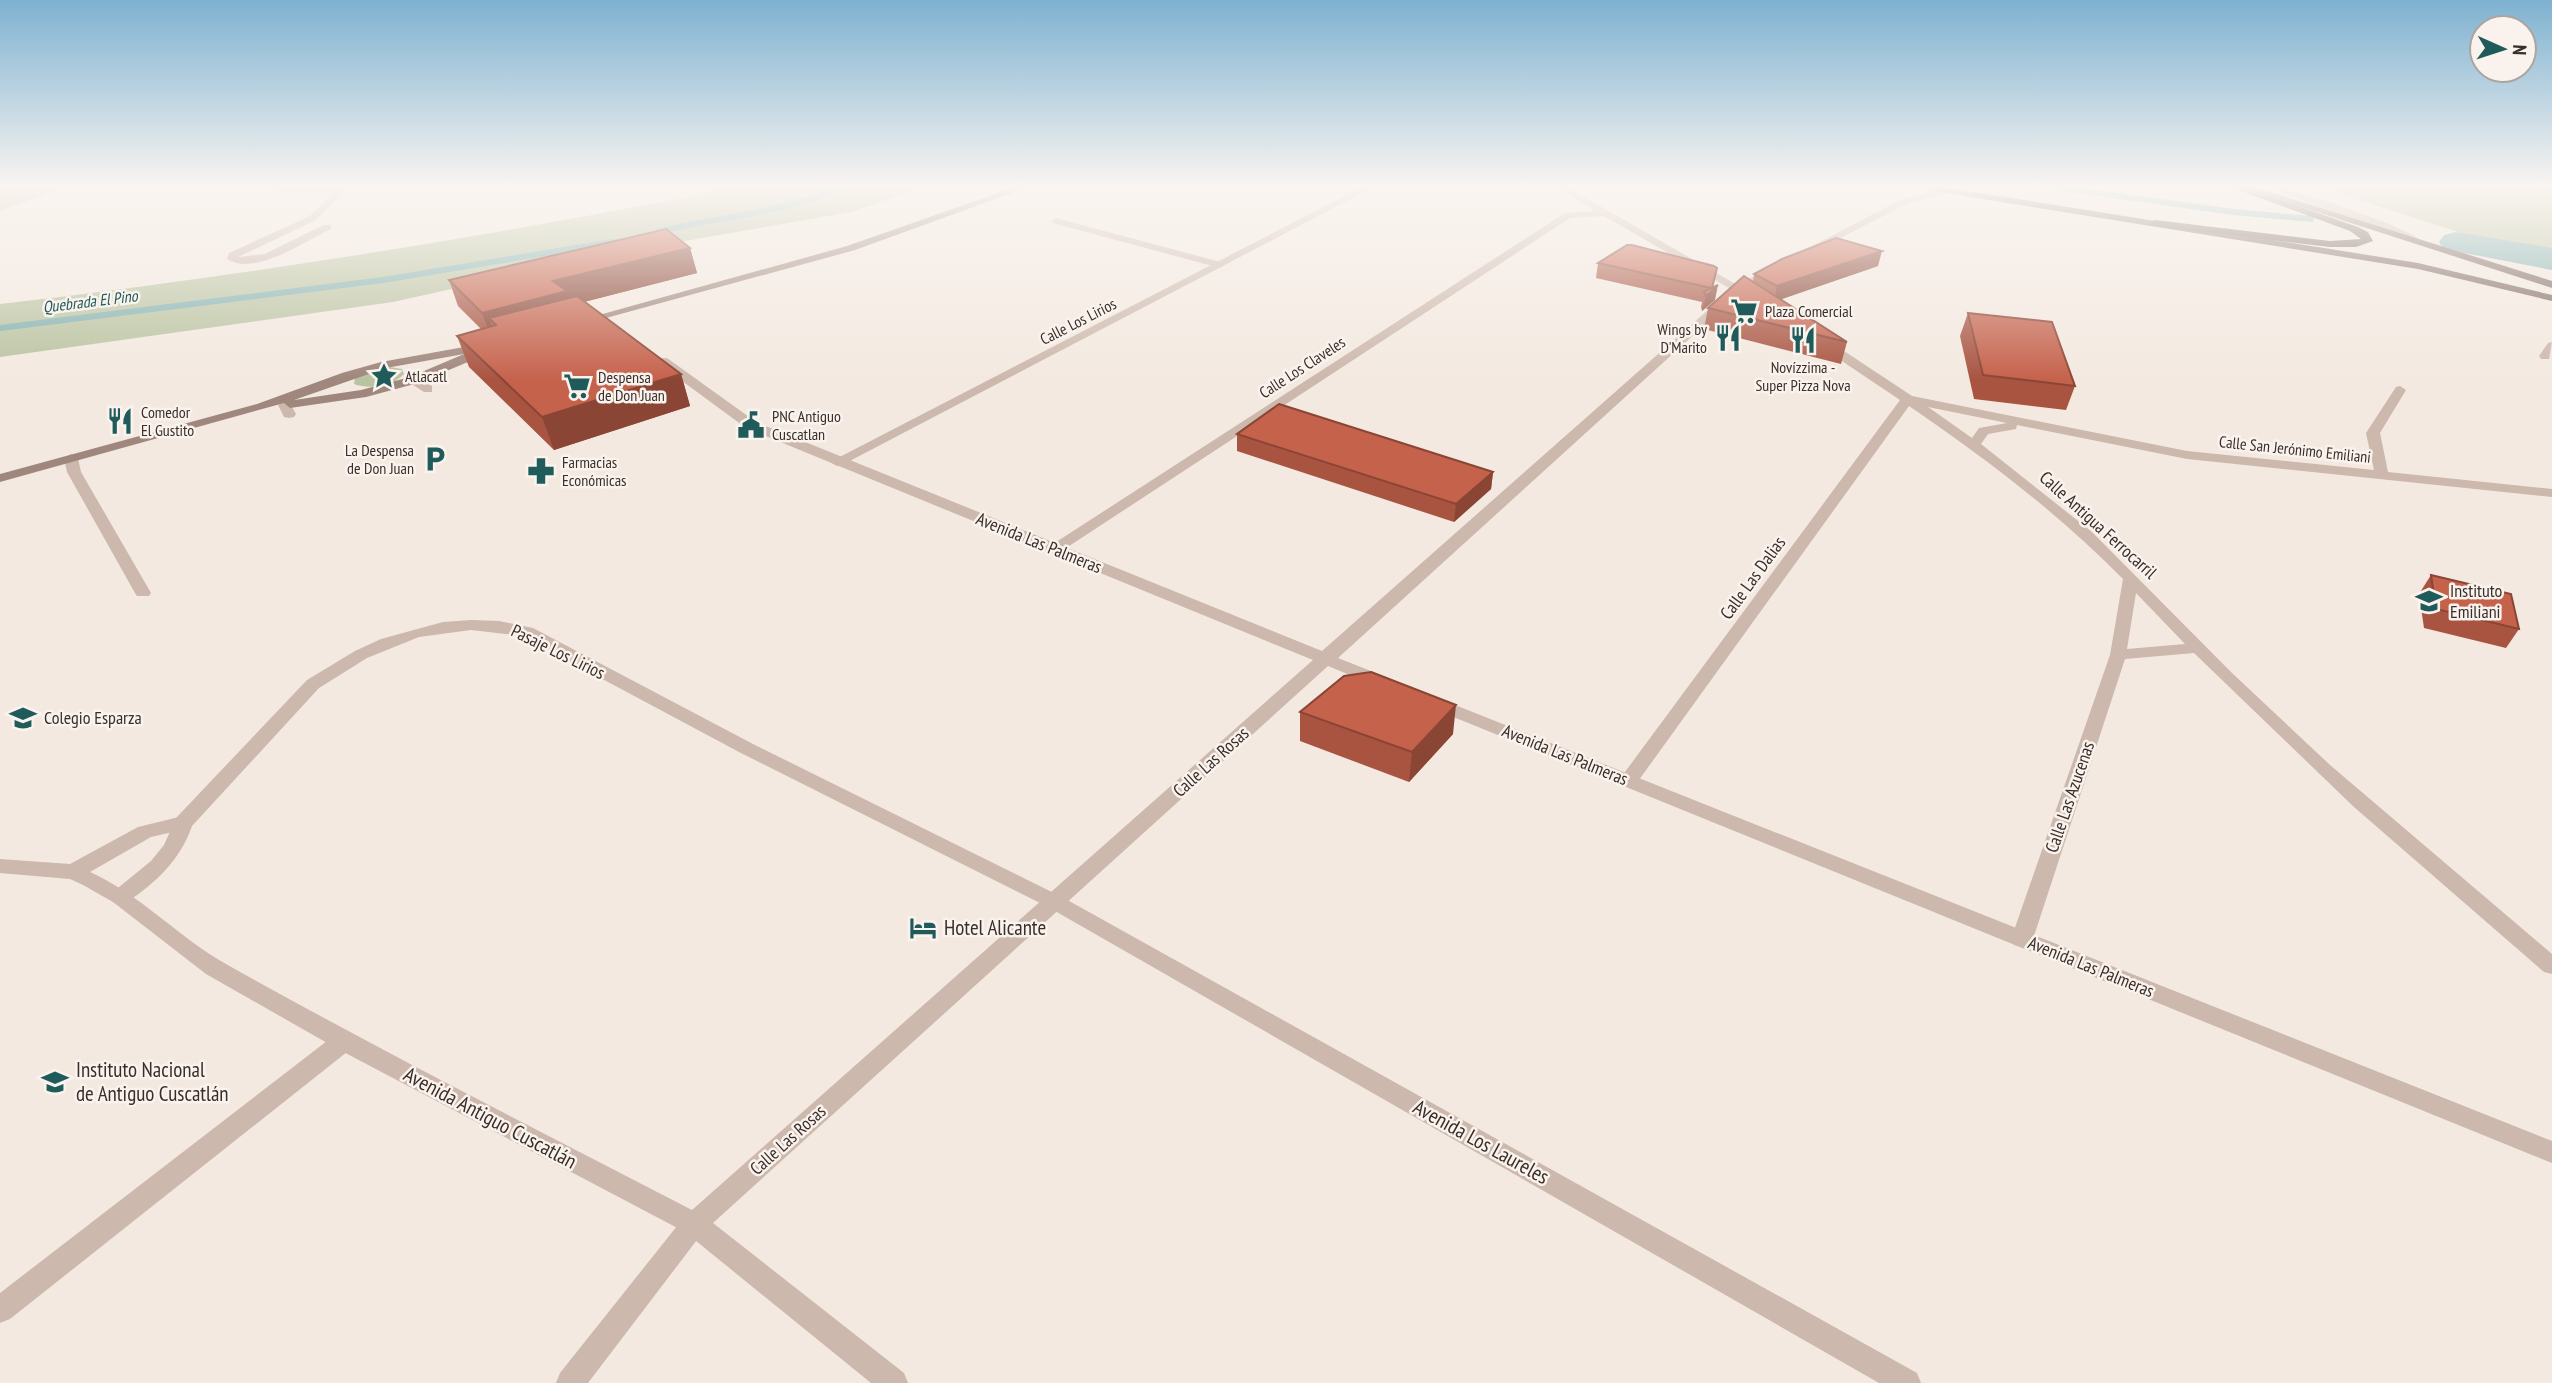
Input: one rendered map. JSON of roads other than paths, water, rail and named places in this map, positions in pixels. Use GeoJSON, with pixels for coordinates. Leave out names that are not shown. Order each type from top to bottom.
{"type":"FeatureCollection","features":[{"type":"Feature","properties":{"kind":"main road"},"geometry":{"type":"LineString","coordinates":[[562,327],[838,252]]}},
{"type":"Feature","properties":{"kind":"main road"},"geometry":{"type":"LineString","coordinates":[[2330,252],[2418,266],[2552,298]]}},
{"type":"Feature","properties":{"kind":"main road"},"geometry":{"type":"LineString","coordinates":[[2450,252],[2552,285]]}},
{"type":"Feature","properties":{"kind":"main road"},"geometry":{"type":"LineString","coordinates":[[0,478],[262,407],[346,376],[403,360],[497,345],[414,380],[362,394],[287,409],[262,407]]}},
{"type":"Feature","properties":{"kind":"main road"},"geometry":{"type":"LineString","coordinates":[[403,360],[419,367],[419,373],[414,380]]}},
{"type":"Feature","properties":{"kind":"main road"},"geometry":{"type":"LineString","coordinates":[[346,376],[338,383],[338,389],[346,393],[362,394]]}},
{"type":"Feature","properties":{"kind":"street"},"geometry":{"type":"LineString","coordinates":[[239,252],[232,259],[253,261],[278,252]]}},
{"type":"Feature","properties":{"kind":"street"},"geometry":{"type":"LineString","coordinates":[[1170,252],[1220,265]]}},
{"type":"Feature","properties":{"kind":"street","name":"Calle Los Lirios"},"geometry":{"type":"LineString","coordinates":[[837,462],[1246,252]]}},
{"type":"Feature","properties":{"kind":"street","name":"Calle Los Claveles"},"geometry":{"type":"LineString","coordinates":[[1055,549],[1512,252]]}},
{"type":"Feature","properties":{"kind":"street"},"geometry":{"type":"LineString","coordinates":[[1673,252],[1764,304]]}},
{"type":"Feature","properties":{"kind":"street"},"geometry":{"type":"LineString","coordinates":[[1793,258],[1805,252]]}},
{"type":"Feature","properties":{"kind":"street","name":"Calle Las Rosas"},"geometry":{"type":"LineString","coordinates":[[570,1383],[694,1224],[1738,289],[1781,265]]}},
{"type":"Feature","properties":{"kind":"street"},"geometry":{"type":"LineString","coordinates":[[602,316],[619,328]]}},
{"type":"Feature","properties":{"kind":"street","name":"Calle Antigua Ferrocarril"},"geometry":{"type":"LineString","coordinates":[[1808,333],[1974,444],[2065,516],[2132,578],[2196,648],[2321,770],[2552,966]]}},
{"type":"Feature","properties":{"kind":"street","name":"Avenida Las Palmeras"},"geometry":{"type":"LineString","coordinates":[[652,353],[751,425],[837,462],[2552,1153]]}},
{"type":"Feature","properties":{"kind":"street"},"geometry":{"type":"LineString","coordinates":[[414,380],[428,389]]}},
{"type":"Feature","properties":{"kind":"street"},"geometry":{"type":"LineString","coordinates":[[2382,476],[2373,433],[2400,390]]}},
{"type":"Feature","properties":{"kind":"street","name":"Calle San Jerónimo Emiliani"},"geometry":{"type":"LineString","coordinates":[[1907,398],[2187,455],[2552,493]]}},
{"type":"Feature","properties":{"kind":"street","name":"Calle Las Dalias"},"geometry":{"type":"LineString","coordinates":[[1629,780],[1907,398]]}},
{"type":"Feature","properties":{"kind":"street","name":"Calle San Jerónimo Emiliani"},"geometry":{"type":"LineString","coordinates":[[1974,444],[1984,431],[1997,427],[2035,426]]}},
{"type":"Feature","properties":{"kind":"street"},"geometry":{"type":"LineString","coordinates":[[71,458],[74,472],[143,593]]}},
{"type":"Feature","properties":{"kind":"street","name":"Calle Las Azucenas"},"geometry":{"type":"LineString","coordinates":[[2022,939],[2118,654],[2132,578]]}},
{"type":"Feature","properties":{"kind":"street","name":"Pasaje Los Lirios"},"geometry":{"type":"LineString","coordinates":[[120,897],[164,861],[177,844],[183,823],[313,684],[364,652],[433,629],[463,623],[490,624],[527,632],[746,748],[1055,902]]}},
{"type":"Feature","properties":{"kind":"street"},"geometry":{"type":"LineString","coordinates":[[2118,654],[2196,648]]}},
{"type":"Feature","properties":{"kind":"street"},"geometry":{"type":"LineString","coordinates":[[0,866],[73,872],[145,832],[183,823]]}},
{"type":"Feature","properties":{"kind":"street","name":"Avenida Antiguo Cuscatlán"},"geometry":{"type":"LineString","coordinates":[[73,872],[120,897],[214,968],[344,1041],[694,1224],[894,1383]]}},
{"type":"Feature","properties":{"kind":"street","name":"Avenida Los Laureles"},"geometry":{"type":"LineString","coordinates":[[1055,902],[1907,1383]]}},
{"type":"Feature","properties":{"kind":"street"},"geometry":{"type":"LineString","coordinates":[[0,1310],[344,1041]]}},
{"type":"Feature","properties":{"kind":"waterway","name":"Quebrada El Pino"},"geometry":{"type":"LineString","coordinates":[[0,328],[383,280],[555,252]]}},
{"type":"Feature","properties":{"kind":"waterway"},"geometry":{"type":"LineString","coordinates":[[2510,252],[2552,259]]}},
{"type":"Feature","properties":{"kind":"place","name":"Plaza Comercial"},"geometry":{"type":"Point","coordinates":[1744,311]}},
{"type":"Feature","properties":{"kind":"place","name":"Wings by D'Marito"},"geometry":{"type":"Point","coordinates":[1728,338]}},
{"type":"Feature","properties":{"kind":"place","name":"Novízzima - Super Pizza Nova"},"geometry":{"type":"Point","coordinates":[1803,340]}},
{"type":"Feature","properties":{"kind":"place","name":"Atlacatl"},"geometry":{"type":"Point","coordinates":[384,376]}},
{"type":"Feature","properties":{"kind":"place","name":"Despensa de Don Juan"},"geometry":{"type":"Point","coordinates":[577,386]}},
{"type":"Feature","properties":{"kind":"place","name":"Comedor El Gustito"},"geometry":{"type":"Point","coordinates":[120,421]}},
{"type":"Feature","properties":{"kind":"place","name":"PNC Antiguo Cuscatlan"},"geometry":{"type":"Point","coordinates":[751,425]}},
{"type":"Feature","properties":{"kind":"place","name":"La Despensa de Don Juan"},"geometry":{"type":"Point","coordinates":[435,459]}},
{"type":"Feature","properties":{"kind":"place","name":"Farmacias Económicas"},"geometry":{"type":"Point","coordinates":[541,471]}},
{"type":"Feature","properties":{"kind":"place","name":"Instituto Emiliani"},"geometry":{"type":"Point","coordinates":[2429,601]}},
{"type":"Feature","properties":{"kind":"place","name":"Colegio Esparza"},"geometry":{"type":"Point","coordinates":[23,718]}},
{"type":"Feature","properties":{"kind":"place","name":"Hotel Alicante"},"geometry":{"type":"Point","coordinates":[923,928]}},
{"type":"Feature","properties":{"kind":"place","name":"Instituto Nacional de Antiguo Cuscatlán"},"geometry":{"type":"Point","coordinates":[55,1082]}}]}
